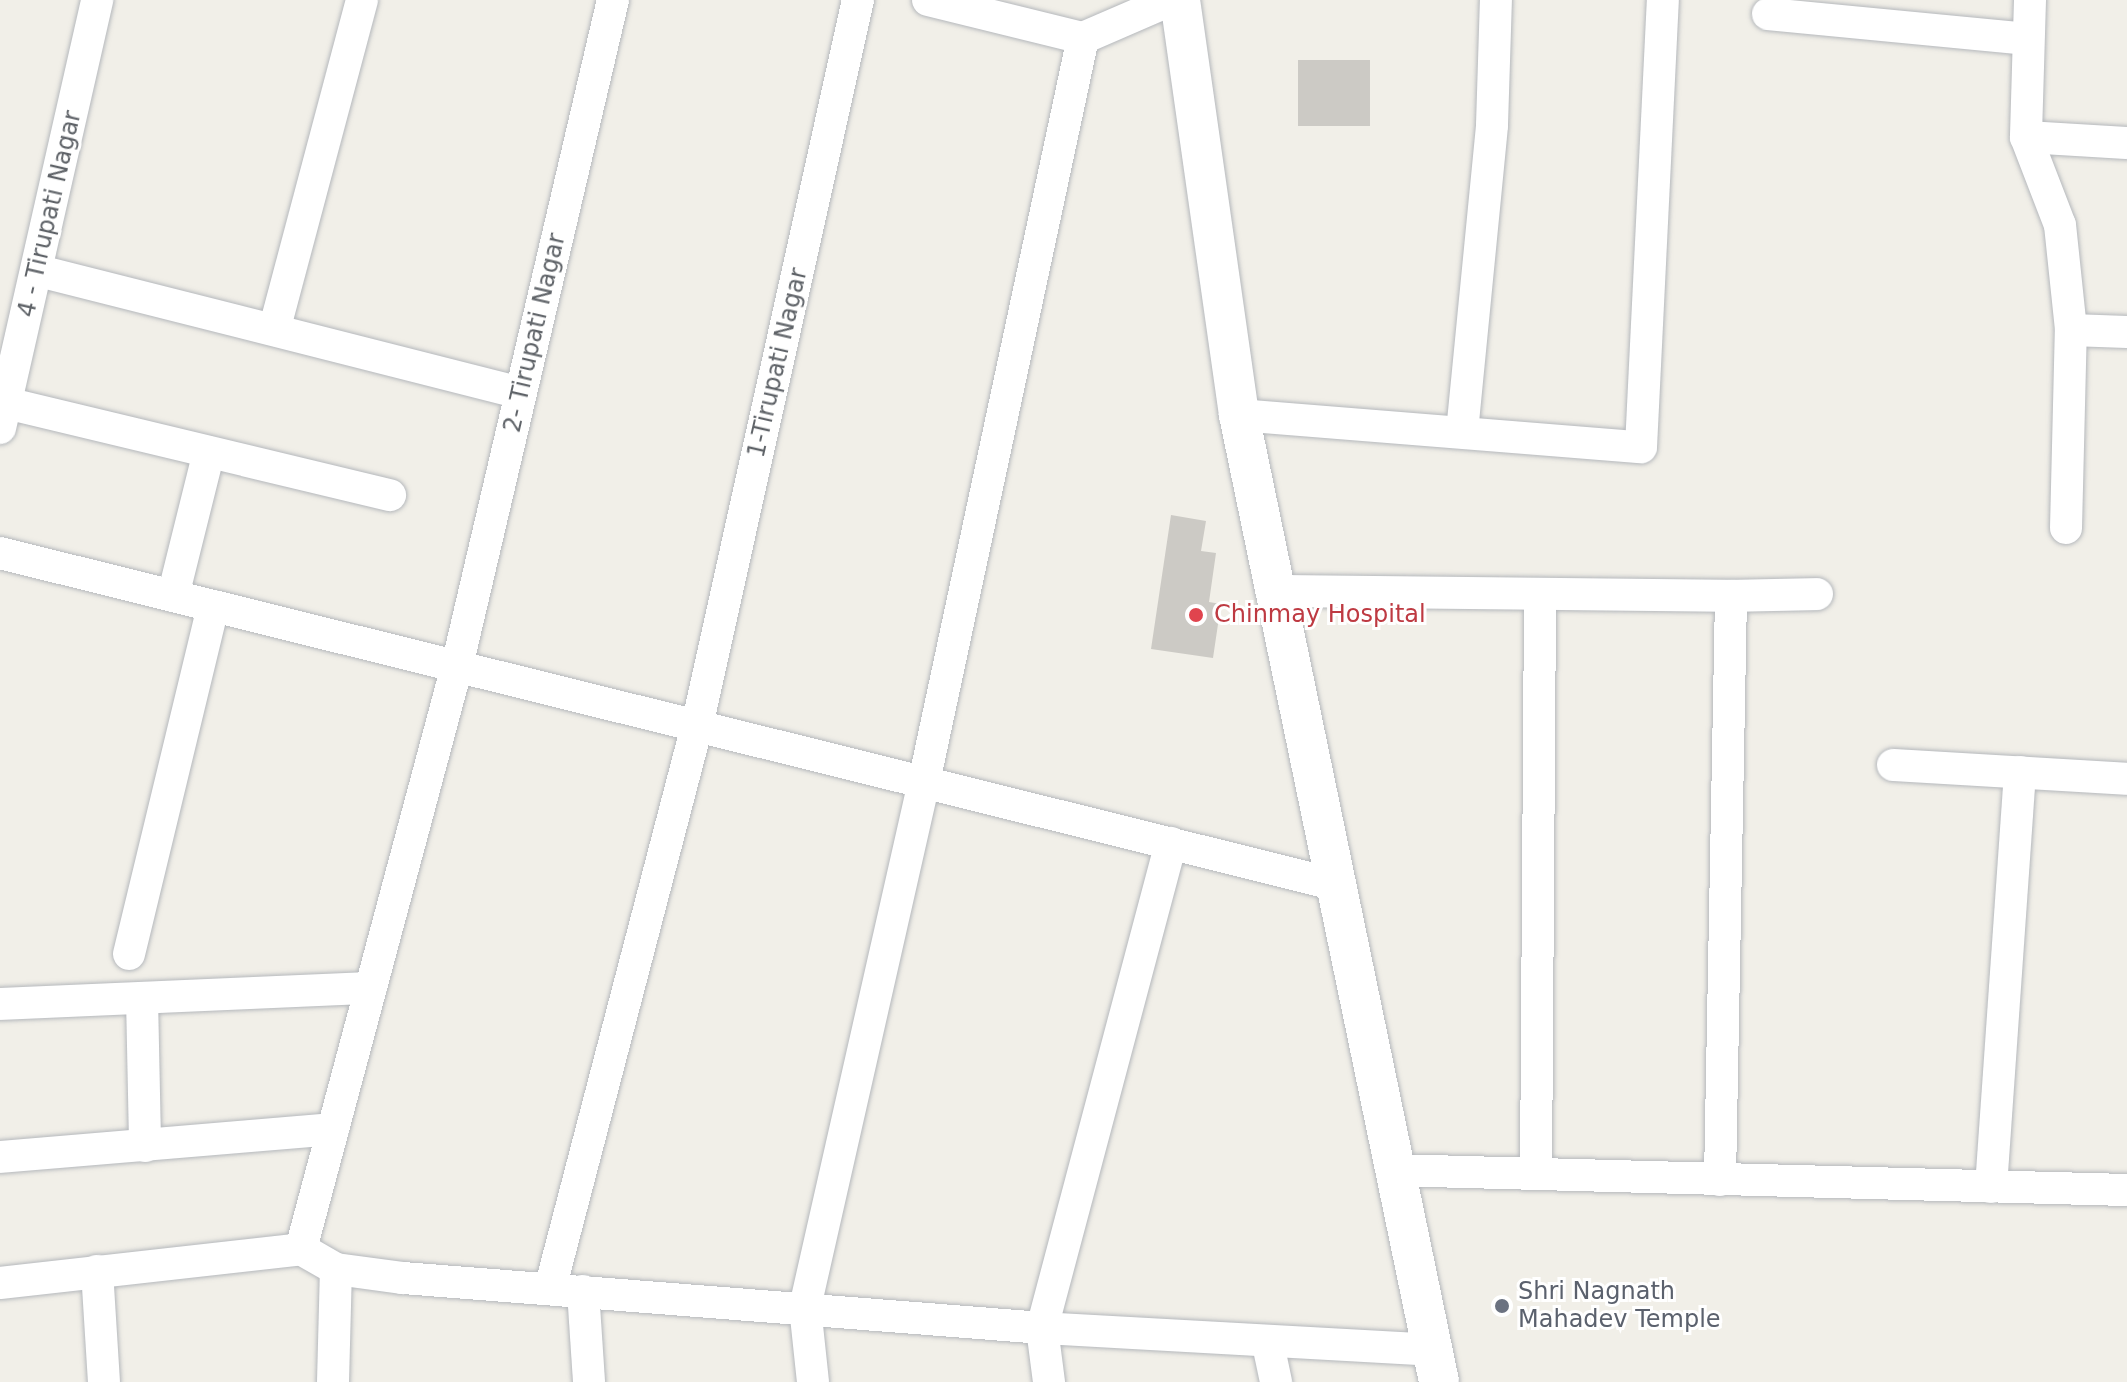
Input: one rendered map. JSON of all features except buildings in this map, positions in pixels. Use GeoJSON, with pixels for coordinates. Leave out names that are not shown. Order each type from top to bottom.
{"type":"FeatureCollection","features":[{"type":"Feature","properties":{"kind":"street","name":"4 - Tirupati Nagar"},"geometry":{"type":"LineString","coordinates":[[3,415],[39,271],[97,0]]}},
{"type":"Feature","properties":{"kind":"street"},"geometry":{"type":"LineString","coordinates":[[275,327],[362,0]]}},
{"type":"Feature","properties":{"kind":"street","name":"2- Tirupati Nagar"},"geometry":{"type":"LineString","coordinates":[[301,1249],[457,666],[613,0]]}},
{"type":"Feature","properties":{"kind":"street","name":"1-Tirupati Nagar"},"geometry":{"type":"LineString","coordinates":[[550,1289],[697,726],[858,0]]}},
{"type":"Feature","properties":{"kind":"street"},"geometry":{"type":"LineString","coordinates":[[928,0],[1083,38],[1171,0]]}},
{"type":"Feature","properties":{"kind":"street"},"geometry":{"type":"LineString","coordinates":[[0,1283],[301,1249],[336,1269],[550,1289],[1268,1344],[1436,1366],[1392,1170],[1239,415],[1180,0]]}},
{"type":"Feature","properties":{"kind":"street"},"geometry":{"type":"LineString","coordinates":[[1462,432],[1492,125],[1496,0]]}},
{"type":"Feature","properties":{"kind":"street"},"geometry":{"type":"LineString","coordinates":[[1239,415],[1641,447],[1663,0]]}},
{"type":"Feature","properties":{"kind":"street"},"geometry":{"type":"LineString","coordinates":[[2030,0],[2026,137],[2033,166],[2060,225],[2071,330],[2066,528]]}},
{"type":"Feature","properties":{"kind":"street"},"geometry":{"type":"LineString","coordinates":[[1768,14],[2028,39]]}},
{"type":"Feature","properties":{"kind":"street"},"geometry":{"type":"LineString","coordinates":[[813,1382],[805,1307],[924,782],[1083,38]]}},
{"type":"Feature","properties":{"kind":"street"},"geometry":{"type":"LineString","coordinates":[[2026,137],[2127,143]]}},
{"type":"Feature","properties":{"kind":"street"},"geometry":{"type":"LineString","coordinates":[[39,271],[275,327],[520,393]]}},
{"type":"Feature","properties":{"kind":"street"},"geometry":{"type":"LineString","coordinates":[[2071,330],[2127,332]]}},
{"type":"Feature","properties":{"kind":"street"},"geometry":{"type":"LineString","coordinates":[[3,415],[209,452],[390,495]]}},
{"type":"Feature","properties":{"kind":"street"},"geometry":{"type":"LineString","coordinates":[[173,596],[209,452]]}},
{"type":"Feature","properties":{"kind":"street"},"geometry":{"type":"LineString","coordinates":[[0,553],[1334,884]]}},
{"type":"Feature","properties":{"kind":"street"},"geometry":{"type":"LineString","coordinates":[[1275,591],[1731,596],[1817,594]]}},
{"type":"Feature","properties":{"kind":"street"},"geometry":{"type":"LineString","coordinates":[[1536,1174],[1540,594]]}},
{"type":"Feature","properties":{"kind":"street"},"geometry":{"type":"LineString","coordinates":[[1720,1180],[1731,596]]}},
{"type":"Feature","properties":{"kind":"street"},"geometry":{"type":"LineString","coordinates":[[129,954],[213,606]]}},
{"type":"Feature","properties":{"kind":"street"},"geometry":{"type":"LineString","coordinates":[[1893,765],[2127,779]]}},
{"type":"Feature","properties":{"kind":"street"},"geometry":{"type":"LineString","coordinates":[[1991,1187],[2020,772]]}},
{"type":"Feature","properties":{"kind":"street"},"geometry":{"type":"LineString","coordinates":[[1049,1382],[1042,1328],[1171,843]]}},
{"type":"Feature","properties":{"kind":"street"},"geometry":{"type":"LineString","coordinates":[[0,1004],[371,988]]}},
{"type":"Feature","properties":{"kind":"street"},"geometry":{"type":"LineString","coordinates":[[142,998],[145,1146]]}},
{"type":"Feature","properties":{"kind":"street"},"geometry":{"type":"LineString","coordinates":[[0,1157],[333,1129]]}},
{"type":"Feature","properties":{"kind":"street"},"geometry":{"type":"LineString","coordinates":[[1392,1170],[2127,1190]]}},
{"type":"Feature","properties":{"kind":"street"},"geometry":{"type":"LineString","coordinates":[[333,1382],[336,1269]]}},
{"type":"Feature","properties":{"kind":"street"},"geometry":{"type":"LineString","coordinates":[[97,1271],[104,1382]]}},
{"type":"Feature","properties":{"kind":"street"},"geometry":{"type":"LineString","coordinates":[[583,1291],[589,1382]]}},
{"type":"Feature","properties":{"kind":"street"},"geometry":{"type":"LineString","coordinates":[[1268,1344],[1276,1382]]}},
{"type":"Feature","properties":{"kind":"place","name":"Chinmay Hospital"},"geometry":{"type":"Point","coordinates":[1196,615]}},
{"type":"Feature","properties":{"kind":"place","name":"Shri Nagnath Mahadev Temple"},"geometry":{"type":"Point","coordinates":[1502,1306]}}]}
